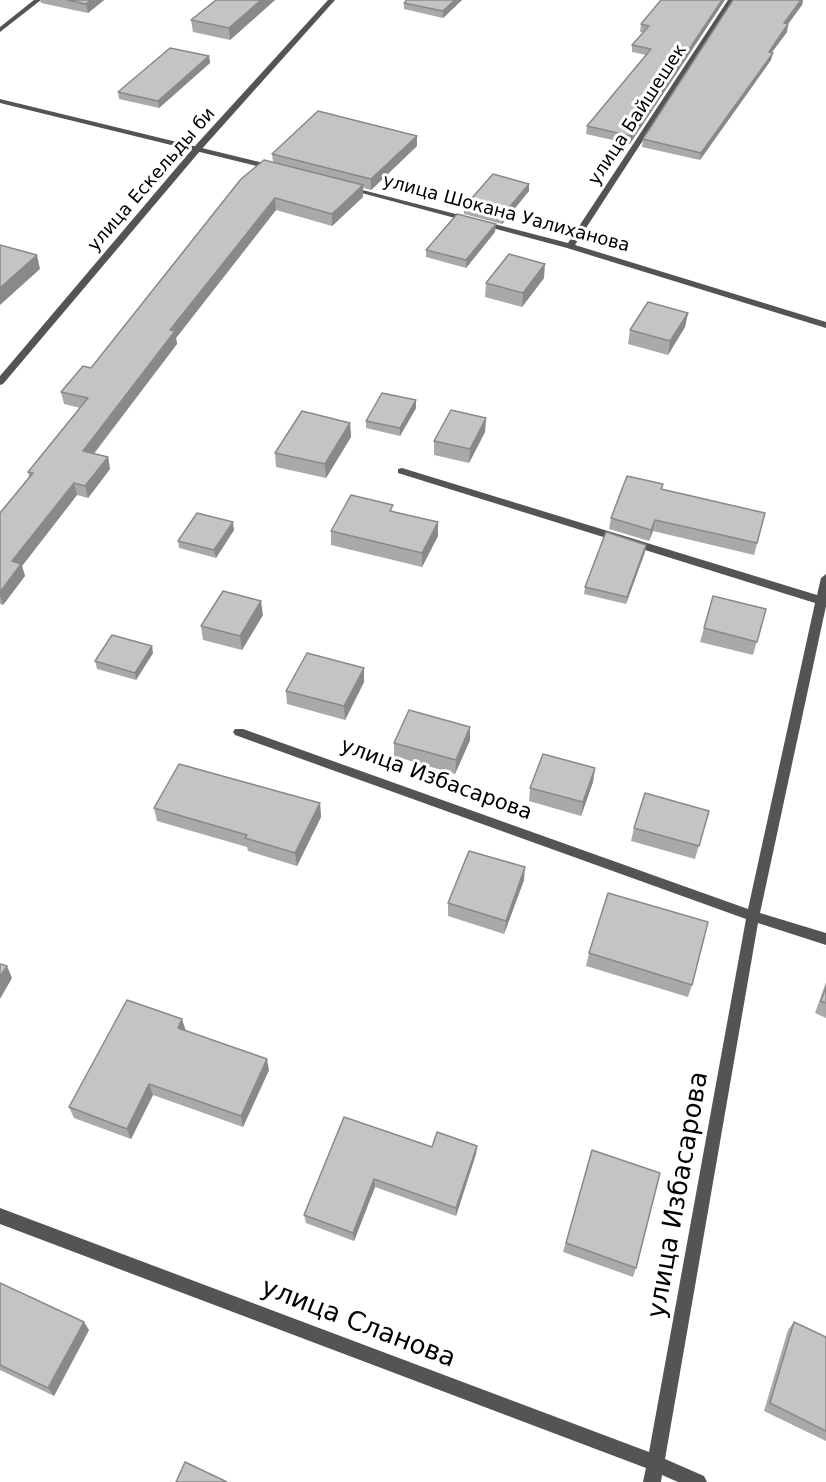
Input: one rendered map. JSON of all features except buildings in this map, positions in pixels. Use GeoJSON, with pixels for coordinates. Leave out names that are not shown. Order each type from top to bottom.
{"type":"FeatureCollection","features":[{"type":"Feature","properties":{"kind":"street"},"geometry":{"type":"LineString","coordinates":[[0,30],[38,0]]}},
{"type":"Feature","properties":{"kind":"street","name":"улица Ескельды би"},"geometry":{"type":"LineString","coordinates":[[0,382],[197,148],[332,0]]}},
{"type":"Feature","properties":{"kind":"street","name":"улица Байшешек"},"geometry":{"type":"LineString","coordinates":[[570,246],[730,0]]}},
{"type":"Feature","properties":{"kind":"street"},"geometry":{"type":"LineString","coordinates":[[0,101],[288,172]]}},
{"type":"Feature","properties":{"kind":"street","name":"улица Шокана Уалиханова"},"geometry":{"type":"LineString","coordinates":[[333,184],[570,246],[826,325]]}},
{"type":"Feature","properties":{"kind":"street"},"geometry":{"type":"LineString","coordinates":[[402,471],[823,601]]}},
{"type":"Feature","properties":{"kind":"street","name":"улица Избасарова"},"geometry":{"type":"LineString","coordinates":[[652,1482],[753,916],[823,601],[826,578]]}},
{"type":"Feature","properties":{"kind":"street","name":"улица Избасарова"},"geometry":{"type":"LineString","coordinates":[[239,732],[753,916],[826,939]]}},
{"type":"Feature","properties":{"kind":"street","name":"улица Сланова"},"geometry":{"type":"LineString","coordinates":[[0,1216],[655,1463],[698,1482]]}}]}
